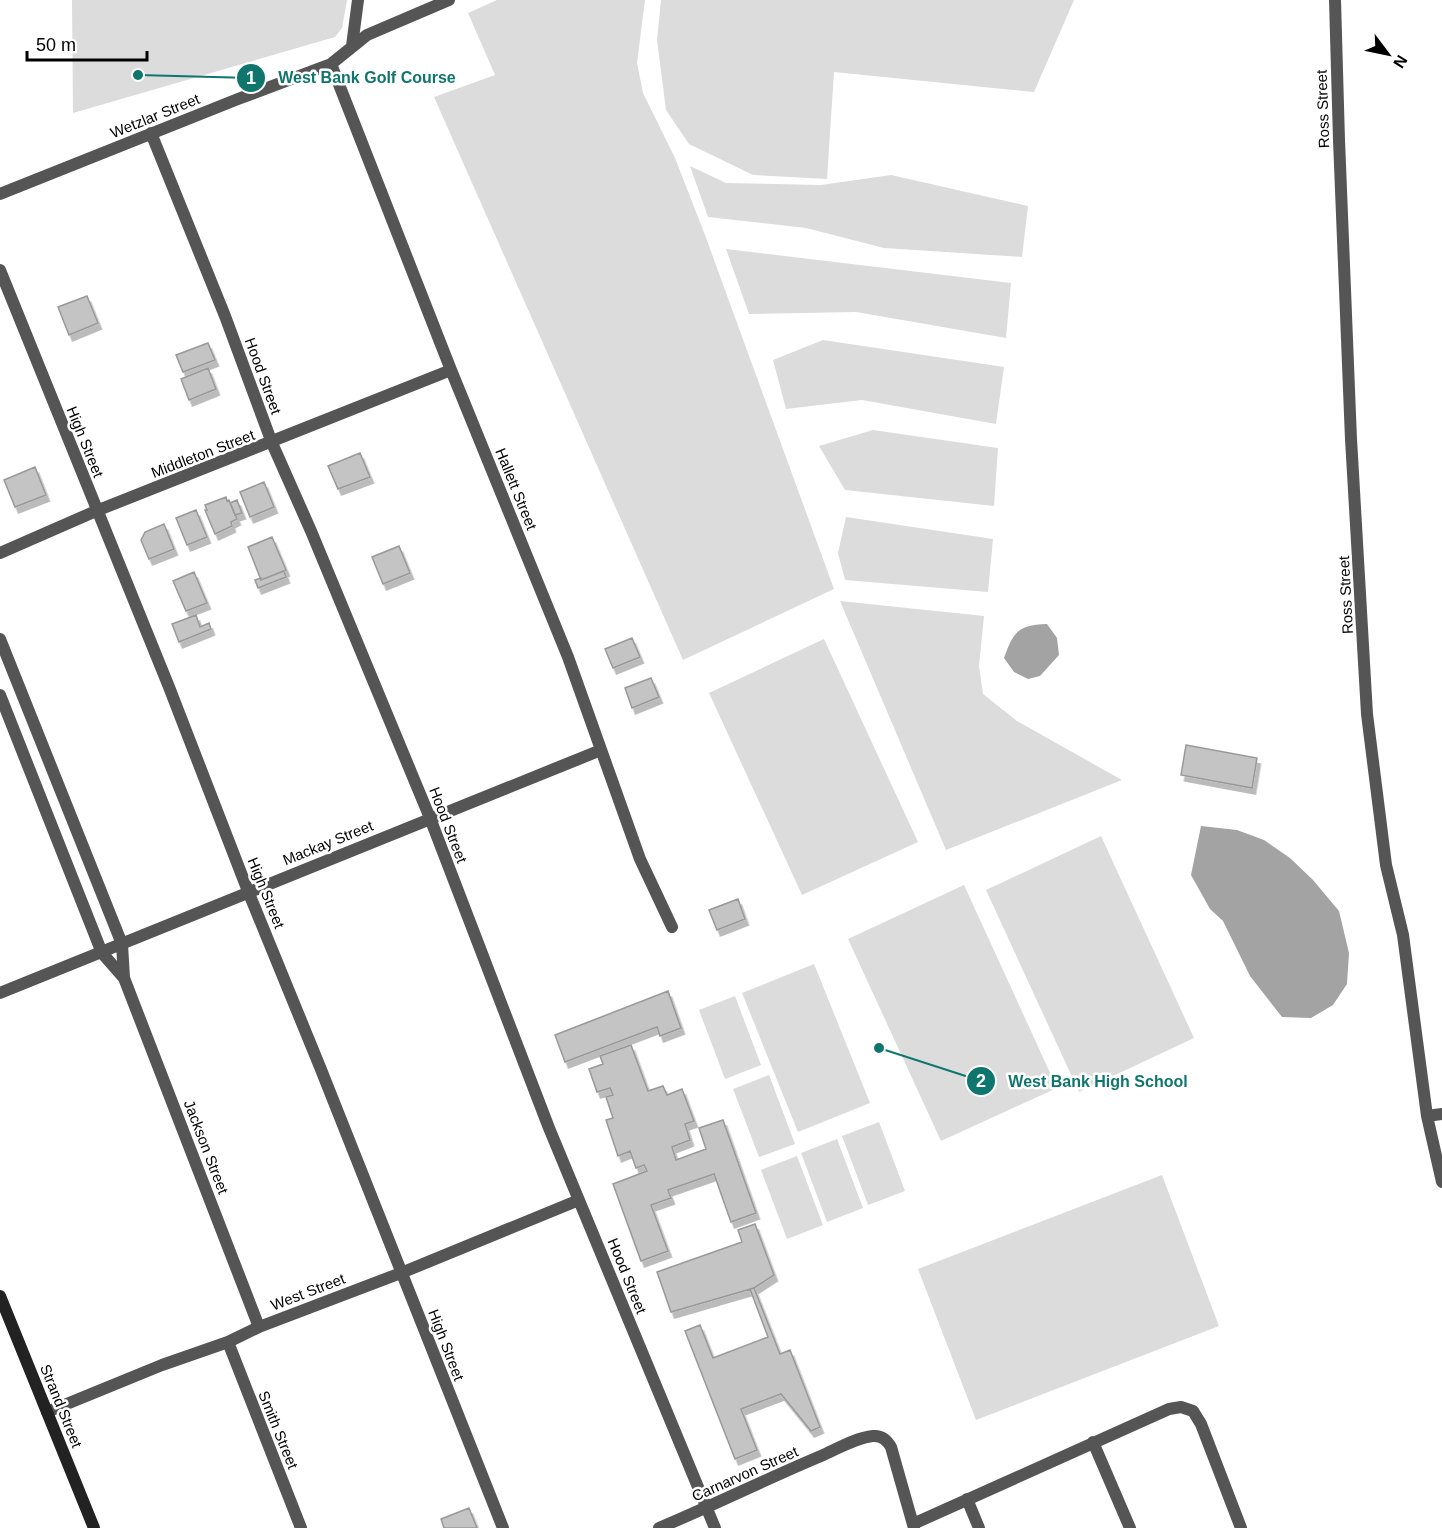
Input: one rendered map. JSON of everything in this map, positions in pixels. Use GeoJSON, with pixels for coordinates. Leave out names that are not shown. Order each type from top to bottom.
{"type":"FeatureCollection","features":[{"type":"Feature","properties":{"kind":"street"},"geometry":{"type":"LineString","coordinates":[[352,46],[358,0]]}},
{"type":"Feature","properties":{"kind":"street","name":"Wetzlar Street"},"geometry":{"type":"LineString","coordinates":[[0,194],[331,64],[368,35],[449,0]]}},
{"type":"Feature","properties":{"kind":"street","name":"Ross Street"},"geometry":{"type":"LineString","coordinates":[[1335,0],[1351,427],[1367,714],[1386,865],[1403,935],[1427,1116],[1442,1182]]}},
{"type":"Feature","properties":{"kind":"street","name":"Hallett Street"},"geometry":{"type":"LineString","coordinates":[[331,64],[451,370],[568,657],[640,859],[672,927]]}},
{"type":"Feature","properties":{"kind":"street","name":"Hood Street"},"geometry":{"type":"LineString","coordinates":[[151,133],[272,443],[315,540],[430,818],[549,1128],[715,1528]]}},
{"type":"Feature","properties":{"kind":"street","name":"High Street"},"geometry":{"type":"LineString","coordinates":[[0,270],[169,687],[248,891],[503,1528]]}},
{"type":"Feature","properties":{"kind":"street","name":"Middleton Street"},"geometry":{"type":"LineString","coordinates":[[0,553],[96,511],[451,370]]}},
{"type":"Feature","properties":{"kind":"street","name":"Jackson Street"},"geometry":{"type":"LineString","coordinates":[[0,639],[122,944],[124,978],[259,1327]]}},
{"type":"Feature","properties":{"kind":"street","name":"Jackson Street"},"geometry":{"type":"LineString","coordinates":[[0,695],[102,953],[124,978]]}},
{"type":"Feature","properties":{"kind":"street","name":"Mackay Street"},"geometry":{"type":"LineString","coordinates":[[0,993],[601,750]]}},
{"type":"Feature","properties":{"kind":"street"},"geometry":{"type":"LineString","coordinates":[[1427,1116],[1442,1114]]}},
{"type":"Feature","properties":{"kind":"street","name":"West Street"},"geometry":{"type":"LineString","coordinates":[[47,1412],[162,1365],[228,1342],[259,1327],[579,1200]]}},
{"type":"Feature","properties":{"kind":"street","name":"Strand Street"},"geometry":{"type":"LineString","coordinates":[[0,1296],[94,1528]]}},
{"type":"Feature","properties":{"kind":"street","name":"Smith Street"},"geometry":{"type":"LineString","coordinates":[[228,1342],[301,1528]]}},
{"type":"Feature","properties":{"kind":"street"},"geometry":{"type":"LineString","coordinates":[[914,1526],[967,1498],[1174,1407],[1191,1410],[1201,1424],[1241,1528]]}},
{"type":"Feature","properties":{"kind":"street","name":"Carnarvon Street"},"geometry":{"type":"LineString","coordinates":[[659,1528],[786,1471],[872,1436],[881,1437],[889,1443],[914,1526]]}},
{"type":"Feature","properties":{"kind":"street"},"geometry":{"type":"LineString","coordinates":[[1093,1442],[1130,1528]]}},
{"type":"Feature","properties":{"kind":"street"},"geometry":{"type":"LineString","coordinates":[[967,1498],[979,1528]]}},
{"type":"Feature","properties":{"kind":"shaded area"},"geometry":{"type":"Polygon","coordinates":[[[72,0],[347,0],[342,28],[335,37],[73,113],[72,0]]]}},
{"type":"Feature","properties":{"kind":"shaded area"},"geometry":{"type":"Polygon","coordinates":[[[497,0],[645,0],[637,63],[643,93],[675,158],[705,235],[834,589],[683,660],[434,97],[495,75],[468,13],[497,0]]]}},
{"type":"Feature","properties":{"kind":"shaded area"},"geometry":{"type":"Polygon","coordinates":[[[661,0],[1074,0],[1034,92],[834,72],[827,179],[753,175],[689,144],[666,110],[657,40],[661,0]]]}},
{"type":"Feature","properties":{"kind":"shaded area"},"geometry":{"type":"Polygon","coordinates":[[[690,166],[726,183],[821,185],[891,175],[1028,206],[1022,257],[884,248],[806,228],[708,217],[690,166]]]}},
{"type":"Feature","properties":{"kind":"shaded area"},"geometry":{"type":"Polygon","coordinates":[[[726,249],[1011,283],[1006,338],[856,312],[749,314],[726,249]]]}},
{"type":"Feature","properties":{"kind":"shaded area"},"geometry":{"type":"Polygon","coordinates":[[[823,340],[1004,367],[996,424],[862,400],[786,409],[773,360],[823,340]]]}},
{"type":"Feature","properties":{"kind":"shaded area"},"geometry":{"type":"Polygon","coordinates":[[[873,430],[998,448],[994,506],[845,490],[819,446],[873,430]]]}},
{"type":"Feature","properties":{"kind":"shaded area"},"geometry":{"type":"Polygon","coordinates":[[[846,517],[993,539],[988,592],[845,580],[838,553],[846,517]]]}},
{"type":"Feature","properties":{"kind":"shaded area"},"geometry":{"type":"Polygon","coordinates":[[[840,601],[984,616],[979,666],[983,694],[1017,721],[1122,780],[946,850],[840,601]]]}},
{"type":"Feature","properties":{"kind":"shaded area"},"geometry":{"type":"Polygon","coordinates":[[[1047,624],[1057,638],[1059,655],[1040,676],[1028,679],[1014,672],[1004,658],[1014,636],[1023,628],[1047,624]]]}},
{"type":"Feature","properties":{"kind":"shaded area"},"geometry":{"type":"Polygon","coordinates":[[[824,639],[918,842],[802,895],[709,693],[824,639]]]}},
{"type":"Feature","properties":{"kind":"shaded area"},"geometry":{"type":"Polygon","coordinates":[[[1201,826],[1237,830],[1264,840],[1290,858],[1313,880],[1339,911],[1349,953],[1347,984],[1333,1005],[1311,1018],[1282,1017],[1250,976],[1223,921],[1210,909],[1191,875],[1201,826]]]}},
{"type":"Feature","properties":{"kind":"shaded area"},"geometry":{"type":"Polygon","coordinates":[[[1101,836],[1194,1038],[1079,1092],[986,890],[1101,836]]]}},
{"type":"Feature","properties":{"kind":"shaded area"},"geometry":{"type":"Polygon","coordinates":[[[964,885],[1057,1088],[941,1141],[848,939],[964,885]]]}},
{"type":"Feature","properties":{"kind":"shaded area"},"geometry":{"type":"Polygon","coordinates":[[[814,964],[870,1103],[798,1132],[742,993],[814,964]]]}},
{"type":"Feature","properties":{"kind":"shaded area"},"geometry":{"type":"Polygon","coordinates":[[[735,996],[761,1065],[725,1079],[699,1010],[735,996]]]}},
{"type":"Feature","properties":{"kind":"shaded area"},"geometry":{"type":"Polygon","coordinates":[[[769,1075],[795,1144],[759,1157],[733,1089],[769,1075]]]}},
{"type":"Feature","properties":{"kind":"shaded area"},"geometry":{"type":"Polygon","coordinates":[[[879,1122],[905,1191],[868,1205],[842,1136],[879,1122]]]}},
{"type":"Feature","properties":{"kind":"shaded area"},"geometry":{"type":"Polygon","coordinates":[[[837,1139],[863,1208],[827,1222],[801,1153],[837,1139]]]}},
{"type":"Feature","properties":{"kind":"shaded area"},"geometry":{"type":"Polygon","coordinates":[[[797,1156],[823,1225],[787,1239],[761,1170],[797,1156]]]}},
{"type":"Feature","properties":{"kind":"shaded area"},"geometry":{"type":"Polygon","coordinates":[[[1162,1175],[1219,1326],[976,1420],[918,1269],[1162,1175]]]}},
{"type":"Feature","properties":{"kind":"building"},"geometry":{"type":"Polygon","coordinates":[[[87,296],[98,323],[69,335],[58,307],[87,296]]]}},
{"type":"Feature","properties":{"kind":"building"},"geometry":{"type":"Polygon","coordinates":[[[208,343],[215,360],[183,372],[176,355],[208,343]]]}},
{"type":"Feature","properties":{"kind":"building"},"geometry":{"type":"Polygon","coordinates":[[[208,368],[216,389],[189,400],[181,379],[208,368]]]}},
{"type":"Feature","properties":{"kind":"building"},"geometry":{"type":"Polygon","coordinates":[[[360,453],[370,477],[338,489],[328,466],[360,453]]]}},
{"type":"Feature","properties":{"kind":"building"},"geometry":{"type":"Polygon","coordinates":[[[35,467],[46,495],[15,507],[4,480],[35,467]]]}},
{"type":"Feature","properties":{"kind":"building"},"geometry":{"type":"Polygon","coordinates":[[[264,482],[274,507],[250,517],[240,492],[264,482]]]}},
{"type":"Feature","properties":{"kind":"building"},"geometry":{"type":"Polygon","coordinates":[[[226,497],[237,519],[231,522],[232,526],[215,534],[205,505],[226,497]]]}},
{"type":"Feature","properties":{"kind":"building"},"geometry":{"type":"Polygon","coordinates":[[[237,500],[242,513],[235,515],[230,503],[237,500]]]}},
{"type":"Feature","properties":{"kind":"building"},"geometry":{"type":"Polygon","coordinates":[[[196,510],[207,537],[187,545],[176,518],[196,510]]]}},
{"type":"Feature","properties":{"kind":"building"},"geometry":{"type":"Polygon","coordinates":[[[164,524],[174,549],[149,559],[141,540],[145,532],[164,524]]]}},
{"type":"Feature","properties":{"kind":"building"},"geometry":{"type":"Polygon","coordinates":[[[272,537],[286,570],[261,580],[248,547],[272,537]]]}},
{"type":"Feature","properties":{"kind":"building"},"geometry":{"type":"Polygon","coordinates":[[[399,546],[410,573],[383,584],[372,557],[399,546]]]}},
{"type":"Feature","properties":{"kind":"building"},"geometry":{"type":"Polygon","coordinates":[[[284,571],[286,577],[258,588],[255,580],[284,571]]]}},
{"type":"Feature","properties":{"kind":"building"},"geometry":{"type":"Polygon","coordinates":[[[194,572],[207,603],[186,611],[173,581],[194,572]]]}},
{"type":"Feature","properties":{"kind":"building"},"geometry":{"type":"Polygon","coordinates":[[[196,615],[200,627],[209,623],[211,629],[179,642],[172,624],[196,615]]]}},
{"type":"Feature","properties":{"kind":"building"},"geometry":{"type":"Polygon","coordinates":[[[632,638],[640,657],[613,668],[605,649],[632,638]]]}},
{"type":"Feature","properties":{"kind":"building"},"geometry":{"type":"Polygon","coordinates":[[[651,678],[659,697],[632,708],[625,688],[651,678]]]}},
{"type":"Feature","properties":{"kind":"building"},"geometry":{"type":"Polygon","coordinates":[[[1186,745],[1257,758],[1252,788],[1181,775],[1186,745]]]}},
{"type":"Feature","properties":{"kind":"building"},"geometry":{"type":"Polygon","coordinates":[[[738,899],[745,919],[717,930],[709,910],[738,899]]]}},
{"type":"Feature","properties":{"kind":"building"},"geometry":{"type":"Polygon","coordinates":[[[668,991],[681,1028],[660,1036],[657,1027],[565,1062],[555,1035],[668,991]]]}},
{"type":"Feature","properties":{"kind":"building"},"geometry":{"type":"Polygon","coordinates":[[[631,1045],[648,1091],[663,1086],[667,1095],[682,1089],[694,1121],[685,1124],[690,1140],[672,1147],[676,1160],[706,1149],[699,1128],[723,1120],[756,1213],[731,1222],[714,1174],[668,1190],[671,1198],[651,1205],[668,1251],[641,1261],[613,1184],[647,1171],[644,1165],[636,1168],[630,1151],[618,1156],[606,1120],[613,1118],[606,1097],[613,1095],[610,1088],[597,1092],[589,1069],[603,1064],[600,1056],[631,1045]]]}},
{"type":"Feature","properties":{"kind":"building"},"geometry":{"type":"Polygon","coordinates":[[[755,1224],[774,1275],[754,1288],[671,1312],[657,1272],[742,1242],[738,1230],[755,1224]]]}},
{"type":"Feature","properties":{"kind":"building"},"geometry":{"type":"Polygon","coordinates":[[[754,1288],[780,1354],[790,1350],[820,1427],[811,1431],[781,1394],[741,1409],[757,1450],[735,1459],[685,1331],[700,1325],[713,1358],[768,1337],[750,1289],[754,1288]]]}},
{"type":"Feature","properties":{"kind":"building"},"geometry":{"type":"Polygon","coordinates":[[[469,1508],[477,1528],[444,1528],[441,1519],[469,1508]]]}},
{"type":"Feature","properties":{"kind":"place","name":"West Bank Golf Course"},"geometry":{"type":"Point","coordinates":[138,75]}},
{"type":"Feature","properties":{"kind":"place","name":"West Bank High School"},"geometry":{"type":"Point","coordinates":[879,1048]}}]}
